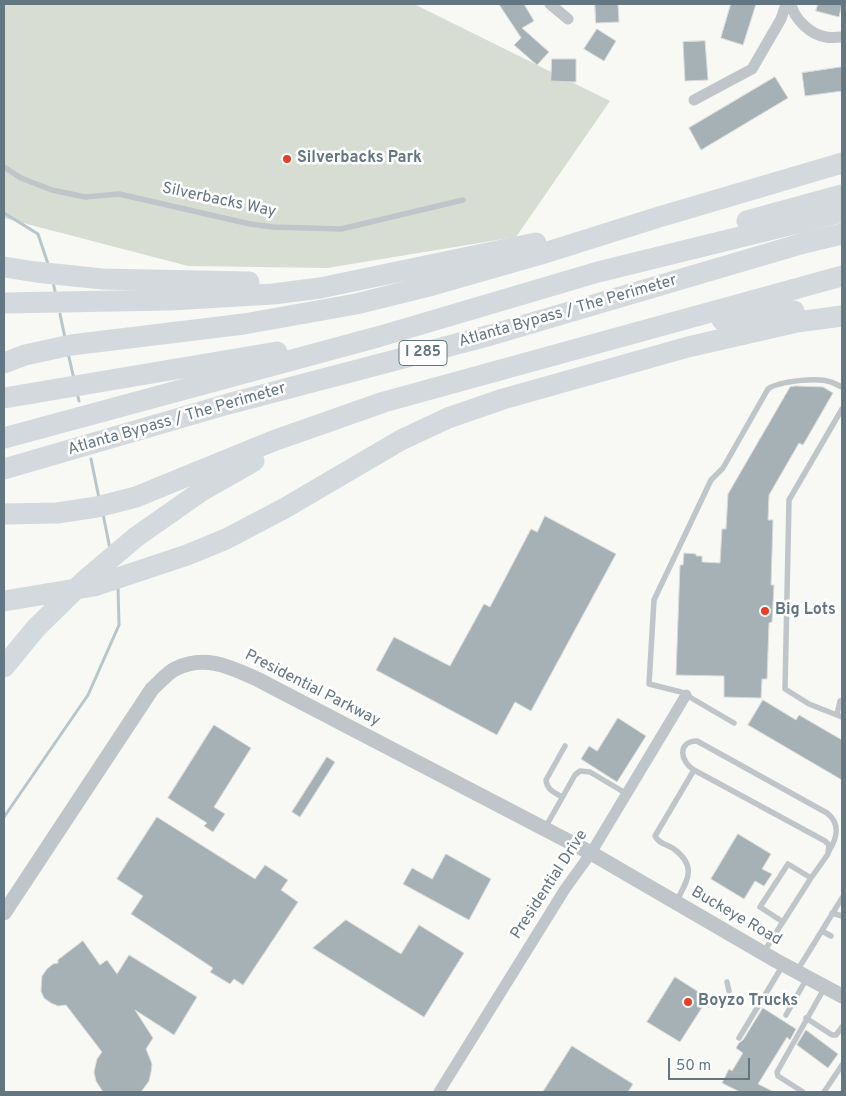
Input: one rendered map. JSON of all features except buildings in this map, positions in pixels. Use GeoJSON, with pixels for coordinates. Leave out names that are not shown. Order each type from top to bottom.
{"type":"FeatureCollection","features":[{"type":"Feature","properties":{"kind":"highway"},"geometry":{"type":"LineString","coordinates":[[4,363],[25,355],[71,345],[244,324],[356,304],[538,256],[659,217],[842,163]]}},
{"type":"Feature","properties":{"kind":"highway"},"geometry":{"type":"LineString","coordinates":[[598,272],[739,223],[842,195]]}},
{"type":"Feature","properties":{"kind":"highway","name":"Atlanta Bypass / The Perimeter"},"geometry":{"type":"LineString","coordinates":[[4,438],[381,336],[598,272],[842,212]]}},
{"type":"Feature","properties":{"kind":"highway"},"geometry":{"type":"LineString","coordinates":[[4,303],[171,300],[273,294],[320,288],[659,217]]}},
{"type":"Feature","properties":{"kind":"highway","name":"Atlanta Bypass / The Perimeter"},"geometry":{"type":"LineString","coordinates":[[4,469],[228,404],[491,335],[804,243],[842,234]]}},
{"type":"Feature","properties":{"kind":"highway"},"geometry":{"type":"LineString","coordinates":[[4,267],[102,279],[232,283],[278,282],[401,270]]}},
{"type":"Feature","properties":{"kind":"highway"},"geometry":{"type":"LineString","coordinates":[[4,514],[57,513],[103,506],[136,497],[311,427],[384,402],[842,276]]}},
{"type":"Feature","properties":{"kind":"highway"},"geometry":{"type":"LineString","coordinates":[[638,333],[769,314],[842,306]]}},
{"type":"Feature","properties":{"kind":"highway"},"geometry":{"type":"LineString","coordinates":[[4,601],[94,586],[187,555],[226,539],[285,508],[401,440],[448,418],[494,402],[688,347],[797,322],[842,316]]}},
{"type":"Feature","properties":{"kind":"highway"},"geometry":{"type":"LineString","coordinates":[[4,398],[79,384],[381,336]]}},
{"type":"Feature","properties":{"kind":"highway"},"geometry":{"type":"LineString","coordinates":[[7,662],[36,628],[84,581],[136,537],[203,490],[256,460],[384,402]]}},
{"type":"Feature","properties":{"kind":"street"},"geometry":{"type":"LineString","coordinates":[[550,4],[568,19]]}},
{"type":"Feature","properties":{"kind":"street"},"geometry":{"type":"LineString","coordinates":[[694,100],[752,69],[781,19],[786,4]]}},
{"type":"Feature","properties":{"kind":"street"},"geometry":{"type":"LineString","coordinates":[[791,4],[792,12],[804,26],[825,37],[842,37]]}},
{"type":"Feature","properties":{"kind":"street","name":"Presidential Parkway"},"geometry":{"type":"LineString","coordinates":[[4,913],[152,690],[174,670],[194,662],[221,664],[257,679],[544,828],[613,866]]}},
{"type":"Feature","properties":{"kind":"street","name":"Presidential Drive"},"geometry":{"type":"LineString","coordinates":[[439,1092],[565,889],[591,853],[686,694]]}},
{"type":"Feature","properties":{"kind":"street","name":"Buckeye Road"},"geometry":{"type":"LineString","coordinates":[[613,866],[763,953],[842,996]]}},
{"type":"Feature","properties":{"kind":"lane","name":"Silverbacks Way"},"geometry":{"type":"LineString","coordinates":[[4,167],[20,178],[52,190],[86,197],[119,194],[233,220],[273,227],[341,229],[463,200]]}},
{"type":"Feature","properties":{"kind":"lane"},"geometry":{"type":"LineString","coordinates":[[734,723],[686,694],[649,684],[654,600],[711,480],[723,468],[768,389],[774,384],[790,382],[830,381],[842,387]]}},
{"type":"Feature","properties":{"kind":"lane"},"geometry":{"type":"LineString","coordinates":[[840,702],[840,716],[809,704],[785,689],[789,500],[842,409]]}},
{"type":"Feature","properties":{"kind":"lane"},"geometry":{"type":"LineString","coordinates":[[763,953],[828,854],[836,835],[835,822],[827,813],[697,740],[685,747],[682,758],[694,770],[825,840],[829,846],[828,854]]}},
{"type":"Feature","properties":{"kind":"lane"},"geometry":{"type":"LineString","coordinates":[[562,797],[546,786],[546,780],[565,746]]}},
{"type":"Feature","properties":{"kind":"lane"},"geometry":{"type":"LineString","coordinates":[[544,828],[575,774],[580,771],[585,770],[626,794]]}},
{"type":"Feature","properties":{"kind":"lane"},"geometry":{"type":"LineString","coordinates":[[676,902],[689,877],[687,863],[674,849],[660,842],[654,836],[694,770]]}},
{"type":"Feature","properties":{"kind":"lane"},"geometry":{"type":"LineString","coordinates":[[783,922],[760,907],[764,900],[788,864],[812,878]]}},
{"type":"Feature","properties":{"kind":"lane"},"geometry":{"type":"LineString","coordinates":[[738,1038],[796,971],[842,898]]}},
{"type":"Feature","properties":{"kind":"lane"},"geometry":{"type":"LineString","coordinates":[[832,913],[842,916]]}},
{"type":"Feature","properties":{"kind":"lane"},"geometry":{"type":"LineString","coordinates":[[822,931],[831,936]]}},
{"type":"Feature","properties":{"kind":"lane"},"geometry":{"type":"LineString","coordinates":[[786,1015],[796,971]]}},
{"type":"Feature","properties":{"kind":"lane"},"geometry":{"type":"LineString","coordinates":[[727,982],[729,991]]}},
{"type":"Feature","properties":{"kind":"lane"},"geometry":{"type":"LineString","coordinates":[[804,1092],[778,1076],[777,1072],[825,987]]}},
{"type":"Feature","properties":{"kind":"lane"},"geometry":{"type":"LineString","coordinates":[[806,1018],[832,1036],[836,1035],[842,1027]]}},
{"type":"Feature","properties":{"kind":"lane"},"geometry":{"type":"LineString","coordinates":[[824,1092],[842,1065]]}},
{"type":"Feature","properties":{"kind":"shaded area","name":"Silverbacks Park"},"geometry":{"type":"Polygon","coordinates":[[[4,4],[414,4],[610,101],[516,237],[327,268],[188,266],[4,218],[4,4]]]}},
{"type":"Feature","properties":{"kind":"waterway"},"geometry":{"type":"LineString","coordinates":[[4,213],[38,234],[48,264]]}},
{"type":"Feature","properties":{"kind":"waterway"},"geometry":{"type":"LineString","coordinates":[[53,282],[55,291]]}},
{"type":"Feature","properties":{"kind":"waterway"},"geometry":{"type":"LineString","coordinates":[[60,314],[65,338]]}},
{"type":"Feature","properties":{"kind":"waterway"},"geometry":{"type":"LineString","coordinates":[[68,353],[74,379]]}},
{"type":"Feature","properties":{"kind":"waterway"},"geometry":{"type":"LineString","coordinates":[[77,393],[79,401]]}},
{"type":"Feature","properties":{"kind":"waterway"},"geometry":{"type":"LineString","coordinates":[[91,459],[99,498]]}},
{"type":"Feature","properties":{"kind":"waterway"},"geometry":{"type":"LineString","coordinates":[[103,514],[110,549]]}},
{"type":"Feature","properties":{"kind":"waterway"},"geometry":{"type":"LineString","coordinates":[[4,817],[88,695],[119,625],[118,587]]}},
{"type":"Feature","properties":{"kind":"place","name":"Silverbacks Park"},"geometry":{"type":"Point","coordinates":[287,159]}},
{"type":"Feature","properties":{"kind":"place","name":"Big Lots"},"geometry":{"type":"Point","coordinates":[765,611]}},
{"type":"Feature","properties":{"kind":"place","name":"Boyzo Trucks"},"geometry":{"type":"Point","coordinates":[688,1002]}}]}
